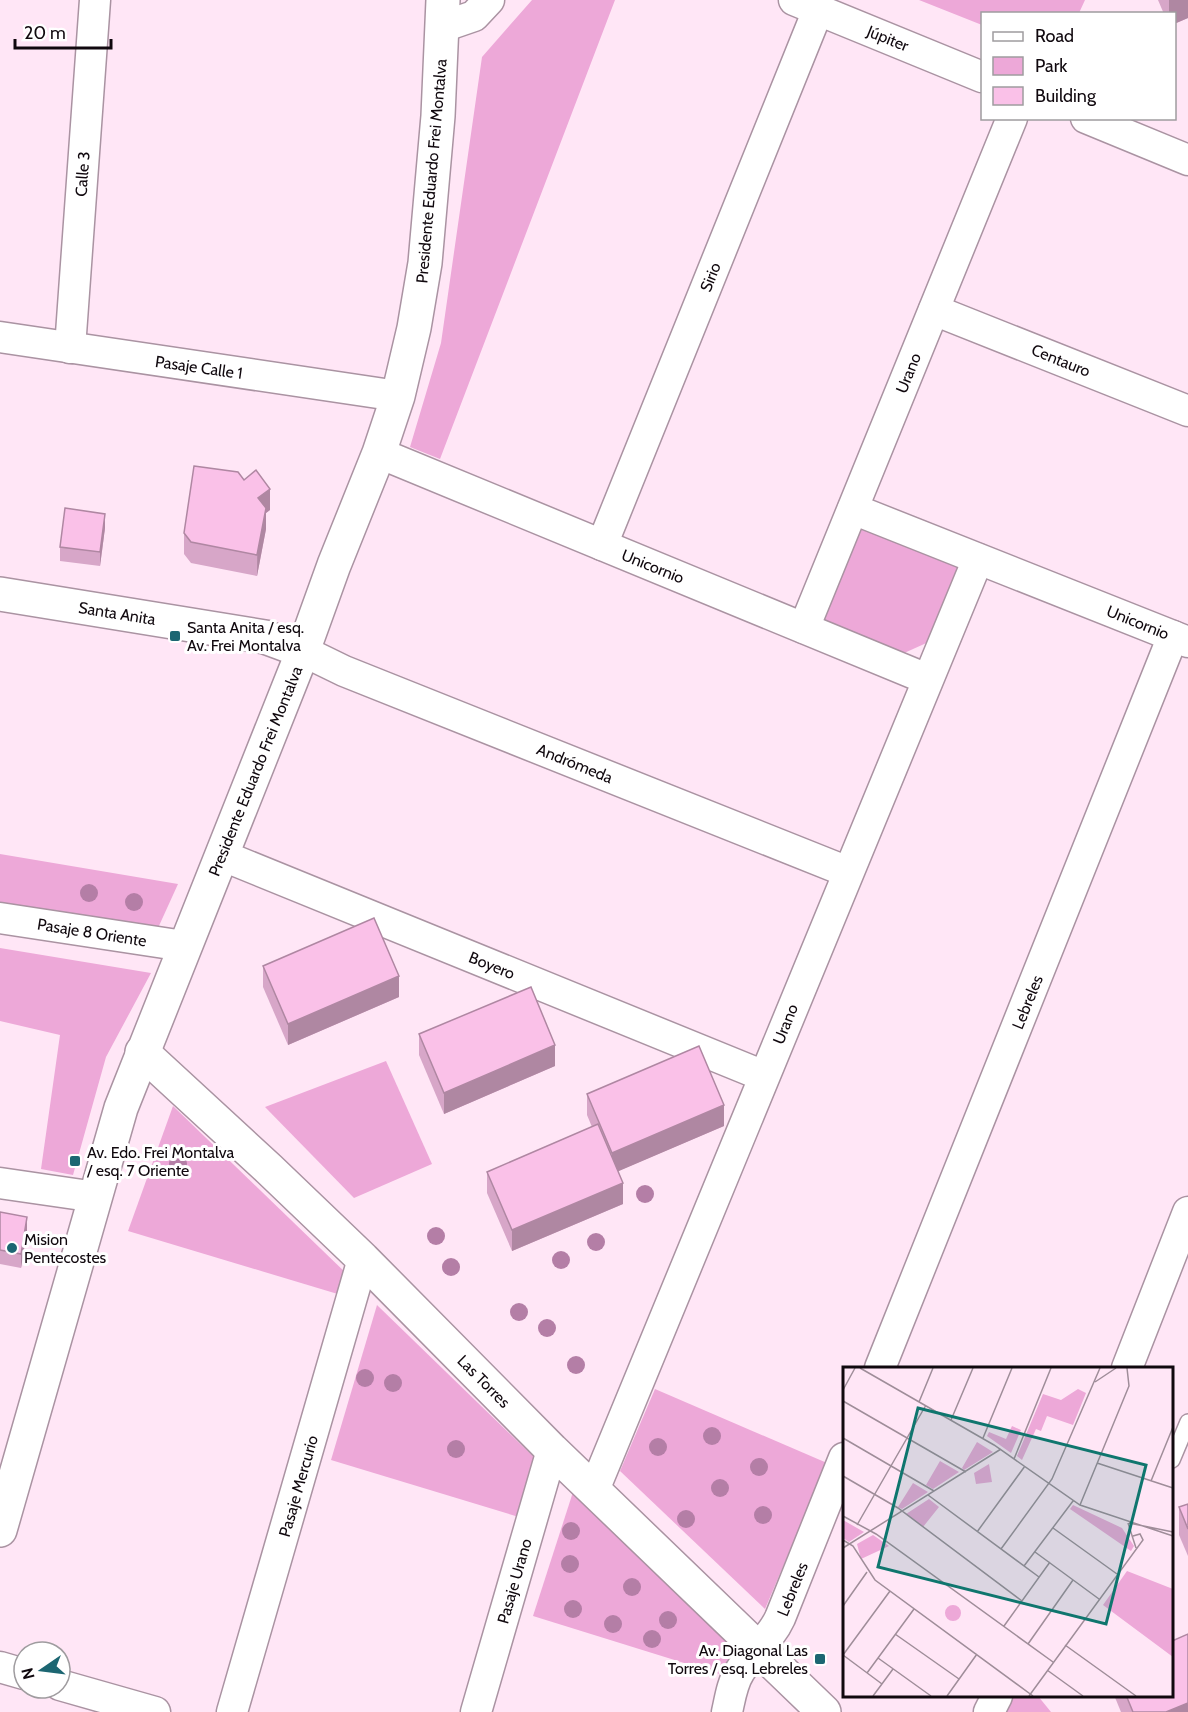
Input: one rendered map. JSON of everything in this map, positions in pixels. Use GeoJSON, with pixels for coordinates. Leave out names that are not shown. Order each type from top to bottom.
{"type":"FeatureCollection","features":[{"type":"Feature","properties":{"kind":"street","name":"Calle 3"},"geometry":{"type":"LineString","coordinates":[[70,348],[95,0]]}},
{"type":"Feature","properties":{"kind":"street"},"geometry":{"type":"LineString","coordinates":[[437,9],[474,16],[489,0]]}},
{"type":"Feature","properties":{"kind":"street","name":"Júpiter"},"geometry":{"type":"LineString","coordinates":[[806,5],[981,77]]}},
{"type":"Feature","properties":{"kind":"street","name":"Sirio"},"geometry":{"type":"LineString","coordinates":[[602,545],[806,5]]}},
{"type":"Feature","properties":{"kind":"street","name":"Presidente Eduardo Frei Montalva"},"geometry":{"type":"LineString","coordinates":[[0,1530],[10,1455],[96,1197],[121,1108],[303,651],[334,565],[379,453],[398,396],[414,328],[424,263],[438,116],[437,9]]}},
{"type":"Feature","properties":{"kind":"street","name":"Urano"},"geometry":{"type":"LineString","coordinates":[[804,628],[1011,120]]}},
{"type":"Feature","properties":{"kind":"street"},"geometry":{"type":"LineString","coordinates":[[1091,120],[1188,160]]}},
{"type":"Feature","properties":{"kind":"street","name":"Centauro"},"geometry":{"type":"LineString","coordinates":[[934,310],[1188,411]]}},
{"type":"Feature","properties":{"kind":"street","name":"Pasaje Calle 1"},"geometry":{"type":"LineString","coordinates":[[0,337],[398,396]]}},
{"type":"Feature","properties":{"kind":"street","name":"Unicornio"},"geometry":{"type":"LineString","coordinates":[[379,453],[927,679]]}},
{"type":"Feature","properties":{"kind":"street","name":"Unicornio"},"geometry":{"type":"LineString","coordinates":[[853,509],[1180,639]]}},
{"type":"Feature","properties":{"kind":"street","name":"Urano"},"geometry":{"type":"LineString","coordinates":[[594,1490],[978,559]]}},
{"type":"Feature","properties":{"kind":"street","name":"Santa Anita"},"geometry":{"type":"LineString","coordinates":[[0,594],[265,637],[303,651]]}},
{"type":"Feature","properties":{"kind":"street","name":"Lebreles"},"geometry":{"type":"LineString","coordinates":[[880,1367],[1180,639]]}},
{"type":"Feature","properties":{"kind":"street","name":"Andrómeda"},"geometry":{"type":"LineString","coordinates":[[303,651],[344,671],[848,872]]}},
{"type":"Feature","properties":{"kind":"street","name":"Boyero"},"geometry":{"type":"LineString","coordinates":[[221,855],[764,1076]]}},
{"type":"Feature","properties":{"kind":"street","name":"Pasaje 8 Oriente"},"geometry":{"type":"LineString","coordinates":[[0,918],[184,945]]}},
{"type":"Feature","properties":{"kind":"street","name":"Las Torres"},"geometry":{"type":"LineString","coordinates":[[142,1052],[363,1259],[552,1450],[824,1712]]}},
{"type":"Feature","properties":{"kind":"street"},"geometry":{"type":"LineString","coordinates":[[0,1183],[96,1197]]}},
{"type":"Feature","properties":{"kind":"street"},"geometry":{"type":"LineString","coordinates":[[1127,1367],[1188,1212]]}},
{"type":"Feature","properties":{"kind":"street","name":"Pasaje Mercurio"},"geometry":{"type":"LineString","coordinates":[[232,1712],[363,1259]]}},
{"type":"Feature","properties":{"kind":"street","name":"Pasaje Urano"},"geometry":{"type":"LineString","coordinates":[[476,1712],[552,1450]]}},
{"type":"Feature","properties":{"kind":"street","name":"Lebreles"},"geometry":{"type":"LineString","coordinates":[[727,1712],[736,1679],[741,1670],[772,1635],[780,1618],[843,1460]]}},
{"type":"Feature","properties":{"kind":"street"},"geometry":{"type":"LineString","coordinates":[[72,1688],[155,1712]]}},
{"type":"Feature","properties":{"kind":"street"},"geometry":{"type":"LineString","coordinates":[[989,1712],[996,1697]]}},
{"type":"Feature","properties":{"kind":"lane"},"geometry":{"type":"LineString","coordinates":[[1173,1458],[1188,1422]]}},
{"type":"Feature","properties":{"kind":"green space"},"geometry":{"type":"Polygon","coordinates":[[[532,0],[615,0],[440,459],[410,447],[441,343],[482,57],[532,0]]]}},
{"type":"Feature","properties":{"kind":"green space"},"geometry":{"type":"Polygon","coordinates":[[[919,0],[1085,0],[1079,12],[981,12],[981,25],[919,0]]]}},
{"type":"Feature","properties":{"kind":"green space"},"geometry":{"type":"Polygon","coordinates":[[[861,524],[961,564],[933,640],[902,654],[822,619],[861,524]]]}},
{"type":"Feature","properties":{"kind":"green space"},"geometry":{"type":"Polygon","coordinates":[[[0,854],[178,884],[158,928],[0,903],[0,854]]]}},
{"type":"Feature","properties":{"kind":"green space"},"geometry":{"type":"Polygon","coordinates":[[[0,948],[151,973],[106,1057],[73,1175],[41,1169],[60,1035],[0,1021],[0,948]]]}},
{"type":"Feature","properties":{"kind":"green space"},"geometry":{"type":"Polygon","coordinates":[[[386,1061],[432,1164],[354,1198],[265,1107],[386,1061]]]}},
{"type":"Feature","properties":{"kind":"green space"},"geometry":{"type":"Polygon","coordinates":[[[173,1106],[349,1276],[341,1295],[128,1231],[173,1106]]]}},
{"type":"Feature","properties":{"kind":"green space"},"geometry":{"type":"Polygon","coordinates":[[[377,1305],[539,1462],[522,1518],[331,1460],[377,1305]]]}},
{"type":"Feature","properties":{"kind":"green space"},"geometry":{"type":"Polygon","coordinates":[[[655,1389],[827,1463],[765,1609],[620,1471],[655,1389]]]}},
{"type":"Feature","properties":{"kind":"green space"},"geometry":{"type":"Polygon","coordinates":[[[573,1492],[737,1648],[726,1676],[533,1616],[573,1492]]]}},
{"type":"Feature","properties":{"kind":"green space"},"geometry":{"type":"Polygon","coordinates":[[[1011,1697],[1039,1697],[1051,1712],[1005,1712],[1011,1697]]]}},
{"type":"Feature","properties":{"kind":"building"},"geometry":{"type":"Polygon","coordinates":[[[194,466],[238,472],[244,480],[256,470],[270,489],[258,498],[266,508],[257,555],[191,542],[184,533],[194,466]]]}},
{"type":"Feature","properties":{"kind":"building"},"geometry":{"type":"Polygon","coordinates":[[[65,508],[105,514],[100,552],[60,547],[65,508]]]}},
{"type":"Feature","properties":{"kind":"building"},"geometry":{"type":"Polygon","coordinates":[[[374,918],[399,976],[288,1024],[263,966],[374,918]]]}},
{"type":"Feature","properties":{"kind":"building"},"geometry":{"type":"Polygon","coordinates":[[[531,987],[555,1045],[444,1093],[419,1034],[531,987]]]}},
{"type":"Feature","properties":{"kind":"building"},"geometry":{"type":"Polygon","coordinates":[[[699,1046],[724,1105],[612,1153],[587,1094],[699,1046]]]}},
{"type":"Feature","properties":{"kind":"building"},"geometry":{"type":"Polygon","coordinates":[[[598,1124],[623,1183],[512,1230],[487,1172],[598,1124]]]}},
{"type":"Feature","properties":{"kind":"building"},"geometry":{"type":"Polygon","coordinates":[[[0,1212],[27,1217],[21,1254],[0,1250],[0,1212]]]}},
{"type":"Feature","properties":{"kind":"building"},"geometry":{"type":"Polygon","coordinates":[[[1188,1504],[1188,1529],[1179,1507],[1188,1504]]]}},
{"type":"Feature","properties":{"kind":"building"},"geometry":{"type":"Polygon","coordinates":[[[1188,1634],[1188,1703],[1166,1712],[1133,1712],[1127,1697],[1173,1697],[1173,1641],[1188,1634]]]}},
{"type":"Feature","properties":{"kind":"place","name":"Santa Anita / esq. Av. Frei Montalva"},"geometry":{"type":"Point","coordinates":[175,636]}},
{"type":"Feature","properties":{"kind":"place","name":"Av. Edo. Frei Montalva / esq. 7 Oriente"},"geometry":{"type":"Point","coordinates":[75,1161]}},
{"type":"Feature","properties":{"kind":"place","name":"Mision Pentecostes"},"geometry":{"type":"Point","coordinates":[12,1248]}},
{"type":"Feature","properties":{"kind":"place","name":"Av. Diagonal Las Torres / esq. Lebreles"},"geometry":{"type":"Point","coordinates":[820,1659]}}]}
